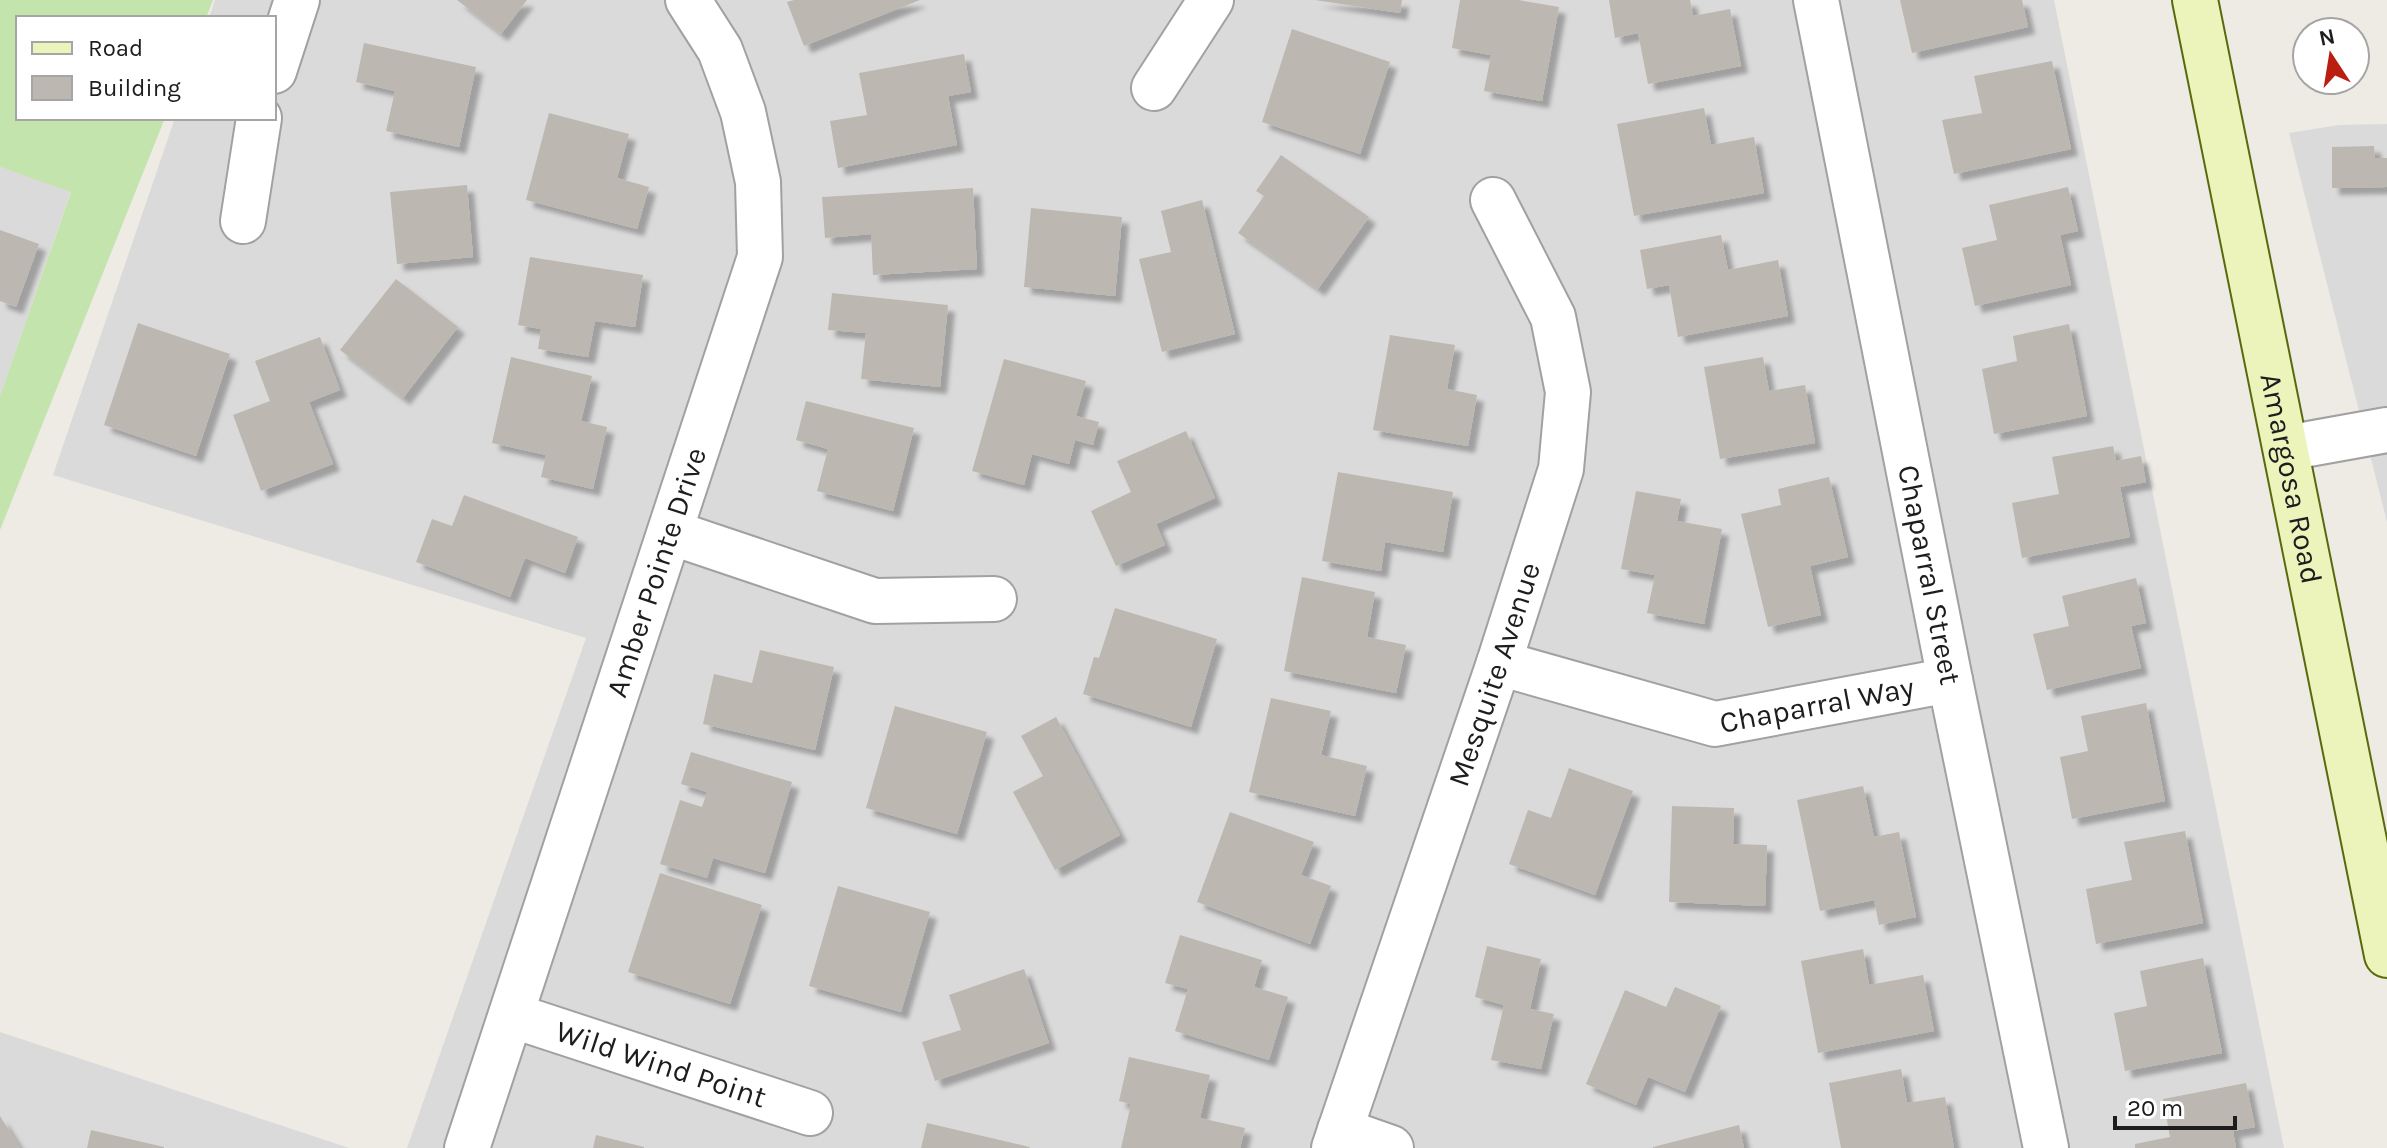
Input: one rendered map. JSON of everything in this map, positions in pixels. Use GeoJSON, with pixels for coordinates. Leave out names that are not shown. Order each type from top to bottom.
{"type":"FeatureCollection","features":[{"type":"Feature","properties":{"kind":"main road","name":"Amargosa Road"},"geometry":{"type":"LineString","coordinates":[[2195,0],[2387,955]]}},
{"type":"Feature","properties":{"kind":"street"},"geometry":{"type":"LineString","coordinates":[[276,65],[297,0]]}},
{"type":"Feature","properties":{"kind":"street","name":"Amber Pointe Drive"},"geometry":{"type":"LineString","coordinates":[[467,1148],[760,257],[758,182],[743,112],[720,50],[688,0]]}},
{"type":"Feature","properties":{"kind":"street"},"geometry":{"type":"LineString","coordinates":[[1154,88],[1211,0]]}},
{"type":"Feature","properties":{"kind":"street","name":"Chaparral Street"},"geometry":{"type":"LineString","coordinates":[[1816,0],[2046,1148]]}},
{"type":"Feature","properties":{"kind":"street"},"geometry":{"type":"LineString","coordinates":[[243,221],[259,120]]}},
{"type":"Feature","properties":{"kind":"street","name":"Mesquite Avenue"},"geometry":{"type":"LineString","coordinates":[[1337,1139],[1499,663],[1561,469],[1568,392],[1553,317],[1493,200]]}},
{"type":"Feature","properties":{"kind":"street"},"geometry":{"type":"LineString","coordinates":[[2286,448],[2387,430]]}},
{"type":"Feature","properties":{"kind":"street"},"geometry":{"type":"LineString","coordinates":[[670,532],[875,601],[994,599]]}},
{"type":"Feature","properties":{"kind":"street","name":"Chaparral Way"},"geometry":{"type":"LineString","coordinates":[[1499,663],[1715,724],[1950,680]]}},
{"type":"Feature","properties":{"kind":"street","name":"Wild Wind Point"},"geometry":{"type":"LineString","coordinates":[[511,1015],[810,1113]]}},
{"type":"Feature","properties":{"kind":"street"},"geometry":{"type":"LineString","coordinates":[[1337,1139],[1391,1148]]}},
{"type":"Feature","properties":{"kind":"shaded area"},"geometry":{"type":"Polygon","coordinates":[[[215,0],[2054,0],[2284,1148],[407,1148],[586,638],[53,475],[174,120],[276,120],[276,16],[210,16],[215,0]]]}},
{"type":"Feature","properties":{"kind":"shaded area"},"geometry":{"type":"Polygon","coordinates":[[[2387,124],[2387,522],[2289,133],[2339,125],[2387,124]]]}},
{"type":"Feature","properties":{"kind":"shaded area"},"geometry":{"type":"Polygon","coordinates":[[[0,167],[71,191],[0,396],[0,167]]]}},
{"type":"Feature","properties":{"kind":"shaded area"},"geometry":{"type":"Polygon","coordinates":[[[0,1032],[349,1148],[0,1148],[0,1032]]]}},
{"type":"Feature","properties":{"kind":"green space"},"geometry":{"type":"Polygon","coordinates":[[[0,0],[213,0],[207,16],[16,16],[16,120],[164,120],[0,530],[0,396],[71,192],[0,167],[0,0]]]}},
{"type":"Feature","properties":{"kind":"building"},"geometry":{"type":"Polygon","coordinates":[[[457,0],[527,0],[501,34],[457,0]]]}},
{"type":"Feature","properties":{"kind":"building"},"geometry":{"type":"Polygon","coordinates":[[[920,0],[804,46],[787,2],[920,0]]]}},
{"type":"Feature","properties":{"kind":"building"},"geometry":{"type":"Polygon","coordinates":[[[1315,0],[1402,0],[1400,13],[1315,0]]]}},
{"type":"Feature","properties":{"kind":"building"},"geometry":{"type":"Polygon","coordinates":[[[1460,0],[1518,0],[1559,7],[1542,101],[1484,91],[1491,55],[1452,48],[1460,0]]]}},
{"type":"Feature","properties":{"kind":"building"},"geometry":{"type":"Polygon","coordinates":[[[1609,0],[1690,0],[1693,16],[1730,9],[1741,66],[1648,84],[1638,33],[1615,38],[1609,0]]]}},
{"type":"Feature","properties":{"kind":"building"},"geometry":{"type":"Polygon","coordinates":[[[1900,0],[2022,0],[2028,27],[1912,53],[1900,0]]]}},
{"type":"Feature","properties":{"kind":"building"},"geometry":{"type":"Polygon","coordinates":[[[1292,29],[1390,62],[1360,154],[1262,122],[1292,29]]]}},
{"type":"Feature","properties":{"kind":"building"},"geometry":{"type":"Polygon","coordinates":[[[364,43],[476,67],[459,147],[386,131],[395,91],[356,82],[364,43]]]}},
{"type":"Feature","properties":{"kind":"building"},"geometry":{"type":"Polygon","coordinates":[[[964,54],[971,92],[948,96],[957,145],[838,168],[830,121],[867,115],[859,73],[964,54]]]}},
{"type":"Feature","properties":{"kind":"building"},"geometry":{"type":"Polygon","coordinates":[[[2052,61],[2071,149],[1954,174],[1942,120],[1982,113],[1974,76],[2052,61]]]}},
{"type":"Feature","properties":{"kind":"building"},"geometry":{"type":"Polygon","coordinates":[[[1704,108],[1711,145],[1754,137],[1764,193],[1634,216],[1617,124],[1704,108]]]}},
{"type":"Feature","properties":{"kind":"building"},"geometry":{"type":"Polygon","coordinates":[[[549,113],[629,134],[617,178],[649,187],[637,229],[526,200],[549,113]]]}},
{"type":"Feature","properties":{"kind":"building"},"geometry":{"type":"Polygon","coordinates":[[[2374,146],[2375,158],[2387,158],[2387,187],[2332,188],[2332,147],[2374,146]]]}},
{"type":"Feature","properties":{"kind":"building"},"geometry":{"type":"Polygon","coordinates":[[[1281,155],[1369,217],[1318,289],[1238,233],[1264,196],[1256,191],[1281,155]]]}},
{"type":"Feature","properties":{"kind":"building"},"geometry":{"type":"Polygon","coordinates":[[[467,185],[473,257],[397,264],[390,192],[467,185]]]}},
{"type":"Feature","properties":{"kind":"building"},"geometry":{"type":"Polygon","coordinates":[[[2068,187],[2078,231],[2060,235],[2071,285],[1975,306],[1962,248],[1997,240],[1989,205],[2068,187]]]}},
{"type":"Feature","properties":{"kind":"building"},"geometry":{"type":"Polygon","coordinates":[[[973,188],[977,269],[873,275],[871,234],[825,238],[822,197],[973,188]]]}},
{"type":"Feature","properties":{"kind":"building"},"geometry":{"type":"Polygon","coordinates":[[[1202,200],[1235,334],[1162,352],[1139,259],[1171,252],[1161,211],[1202,200]]]}},
{"type":"Feature","properties":{"kind":"building"},"geometry":{"type":"Polygon","coordinates":[[[1031,208],[1122,217],[1115,296],[1024,287],[1031,208]]]}},
{"type":"Feature","properties":{"kind":"building"},"geometry":{"type":"Polygon","coordinates":[[[0,230],[39,244],[16,307],[0,301],[0,230]]]}},
{"type":"Feature","properties":{"kind":"building"},"geometry":{"type":"Polygon","coordinates":[[[1721,235],[1728,270],[1778,260],[1788,316],[1678,337],[1669,285],[1647,289],[1640,250],[1721,235]]]}},
{"type":"Feature","properties":{"kind":"building"},"geometry":{"type":"Polygon","coordinates":[[[530,257],[643,275],[635,327],[595,321],[588,357],[538,349],[541,329],[518,325],[530,257]]]}},
{"type":"Feature","properties":{"kind":"building"},"geometry":{"type":"Polygon","coordinates":[[[396,279],[458,327],[403,398],[340,350],[396,279]]]}},
{"type":"Feature","properties":{"kind":"building"},"geometry":{"type":"Polygon","coordinates":[[[832,293],[948,305],[940,387],[861,379],[866,333],[828,330],[832,293]]]}},
{"type":"Feature","properties":{"kind":"building"},"geometry":{"type":"Polygon","coordinates":[[[138,323],[230,354],[196,456],[104,425],[138,323]]]}},
{"type":"Feature","properties":{"kind":"building"},"geometry":{"type":"Polygon","coordinates":[[[2069,324],[2087,416],[1994,434],[1982,369],[2017,361],[2013,336],[2069,324]]]}},
{"type":"Feature","properties":{"kind":"building"},"geometry":{"type":"Polygon","coordinates":[[[1390,335],[1455,345],[1447,389],[1477,395],[1468,446],[1373,430],[1390,335]]]}},
{"type":"Feature","properties":{"kind":"building"},"geometry":{"type":"Polygon","coordinates":[[[320,337],[340,390],[309,402],[333,464],[261,491],[233,415],[270,401],[255,361],[320,337]]]}},
{"type":"Feature","properties":{"kind":"building"},"geometry":{"type":"Polygon","coordinates":[[[511,357],[592,376],[581,421],[607,427],[593,489],[541,477],[546,455],[492,443],[511,357]]]}},
{"type":"Feature","properties":{"kind":"building"},"geometry":{"type":"Polygon","coordinates":[[[1763,357],[1769,391],[1805,385],[1815,443],[1720,459],[1704,367],[1763,357]]]}},
{"type":"Feature","properties":{"kind":"building"},"geometry":{"type":"Polygon","coordinates":[[[1004,359],[1086,381],[1076,416],[1099,422],[1093,445],[1075,440],[1069,464],[1032,454],[1024,485],[972,471],[1004,359]]]}},
{"type":"Feature","properties":{"kind":"building"},"geometry":{"type":"Polygon","coordinates":[[[806,401],[914,428],[893,511],[817,491],[828,449],[796,440],[806,401]]]}},
{"type":"Feature","properties":{"kind":"building"},"geometry":{"type":"Polygon","coordinates":[[[1186,431],[1215,498],[1156,524],[1165,545],[1116,566],[1091,511],[1131,492],[1117,461],[1186,431]]]}},
{"type":"Feature","properties":{"kind":"building"},"geometry":{"type":"Polygon","coordinates":[[[2113,446],[2116,461],[2141,456],[2146,482],[2120,487],[2130,537],[2022,558],[2012,503],[2059,494],[2052,457],[2113,446]]]}},
{"type":"Feature","properties":{"kind":"building"},"geometry":{"type":"Polygon","coordinates":[[[1338,472],[1453,492],[1443,552],[1385,542],[1381,571],[1322,561],[1338,472]]]}},
{"type":"Feature","properties":{"kind":"building"},"geometry":{"type":"Polygon","coordinates":[[[1829,477],[1848,557],[1810,566],[1821,615],[1768,627],[1741,514],[1781,505],[1778,489],[1829,477]]]}},
{"type":"Feature","properties":{"kind":"building"},"geometry":{"type":"Polygon","coordinates":[[[1636,491],[1681,499],[1677,521],[1722,529],[1704,624],[1647,613],[1655,575],[1621,569],[1636,491]]]}},
{"type":"Feature","properties":{"kind":"building"},"geometry":{"type":"Polygon","coordinates":[[[464,495],[578,537],[565,573],[525,558],[510,597],[416,562],[432,519],[452,526],[464,495]]]}},
{"type":"Feature","properties":{"kind":"building"},"geometry":{"type":"Polygon","coordinates":[[[1302,577],[1375,592],[1367,637],[1406,645],[1396,693],[1284,671],[1302,577]]]}},
{"type":"Feature","properties":{"kind":"building"},"geometry":{"type":"Polygon","coordinates":[[[2136,578],[2146,623],[2131,626],[2141,668],[2047,690],[2033,634],[2069,626],[2062,596],[2136,578]]]}},
{"type":"Feature","properties":{"kind":"building"},"geometry":{"type":"Polygon","coordinates":[[[1115,608],[1217,639],[1191,727],[1083,694],[1094,657],[1099,658],[1115,608]]]}},
{"type":"Feature","properties":{"kind":"building"},"geometry":{"type":"Polygon","coordinates":[[[760,650],[834,667],[815,750],[703,724],[714,674],[752,683],[760,650]]]}},
{"type":"Feature","properties":{"kind":"building"},"geometry":{"type":"Polygon","coordinates":[[[1271,698],[1331,711],[1321,755],[1367,766],[1355,816],[1249,792],[1271,698]]]}},
{"type":"Feature","properties":{"kind":"building"},"geometry":{"type":"Polygon","coordinates":[[[2146,703],[2165,801],[2072,819],[2060,757],[2088,751],[2081,716],[2146,703]]]}},
{"type":"Feature","properties":{"kind":"building"},"geometry":{"type":"Polygon","coordinates":[[[895,706],[987,732],[957,834],[866,808],[895,706]]]}},
{"type":"Feature","properties":{"kind":"building"},"geometry":{"type":"Polygon","coordinates":[[[1056,717],[1120,835],[1055,870],[1013,792],[1043,776],[1021,736],[1056,717]]]}},
{"type":"Feature","properties":{"kind":"building"},"geometry":{"type":"Polygon","coordinates":[[[691,752],[792,782],[765,873],[713,858],[707,878],[660,864],[680,800],[702,807],[707,792],[681,784],[691,752]]]}},
{"type":"Feature","properties":{"kind":"building"},"geometry":{"type":"Polygon","coordinates":[[[1569,768],[1633,791],[1595,895],[1509,864],[1528,810],[1551,818],[1569,768]]]}},
{"type":"Feature","properties":{"kind":"building"},"geometry":{"type":"Polygon","coordinates":[[[1863,786],[1874,837],[1899,832],[1916,917],[1879,925],[1874,900],[1820,911],[1797,800],[1863,786]]]}},
{"type":"Feature","properties":{"kind":"building"},"geometry":{"type":"Polygon","coordinates":[[[1672,806],[1734,808],[1733,844],[1767,845],[1765,906],[1669,902],[1672,806]]]}},
{"type":"Feature","properties":{"kind":"building"},"geometry":{"type":"Polygon","coordinates":[[[1230,812],[1314,842],[1301,875],[1331,886],[1310,944],[1197,902],[1230,812]]]}},
{"type":"Feature","properties":{"kind":"building"},"geometry":{"type":"Polygon","coordinates":[[[2185,831],[2203,923],[2096,944],[2086,889],[2132,880],[2124,842],[2185,831]]]}},
{"type":"Feature","properties":{"kind":"building"},"geometry":{"type":"Polygon","coordinates":[[[660,873],[762,905],[730,1004],[628,972],[660,873]]]}},
{"type":"Feature","properties":{"kind":"building"},"geometry":{"type":"Polygon","coordinates":[[[838,886],[930,912],[901,1012],[809,986],[838,886]]]}},
{"type":"Feature","properties":{"kind":"building"},"geometry":{"type":"Polygon","coordinates":[[[1180,935],[1262,960],[1254,987],[1288,997],[1269,1060],[1175,1031],[1188,989],[1165,983],[1180,935]]]}},
{"type":"Feature","properties":{"kind":"building"},"geometry":{"type":"Polygon","coordinates":[[[1487,946],[1541,959],[1530,1009],[1554,1014],[1541,1069],[1491,1060],[1504,1005],[1475,997],[1487,946]]]}},
{"type":"Feature","properties":{"kind":"building"},"geometry":{"type":"Polygon","coordinates":[[[1863,949],[1869,985],[1923,975],[1934,1031],[1818,1053],[1801,961],[1863,949]]]}},
{"type":"Feature","properties":{"kind":"building"},"geometry":{"type":"Polygon","coordinates":[[[2203,958],[2222,1053],[2125,1071],[2114,1013],[2147,1006],[2140,971],[2203,958]]]}},
{"type":"Feature","properties":{"kind":"building"},"geometry":{"type":"Polygon","coordinates":[[[1024,969],[1049,1043],[935,1081],[922,1042],[961,1030],[949,995],[1024,969]]]}},
{"type":"Feature","properties":{"kind":"building"},"geometry":{"type":"Polygon","coordinates":[[[1675,987],[1721,1006],[1685,1092],[1648,1077],[1636,1105],[1586,1084],[1625,990],[1666,1007],[1675,987]]]}},
{"type":"Feature","properties":{"kind":"building"},"geometry":{"type":"Polygon","coordinates":[[[1129,1057],[1210,1075],[1200,1118],[1245,1128],[1240,1148],[1121,1148],[1131,1104],[1119,1101],[1129,1057]]]}},
{"type":"Feature","properties":{"kind":"building"},"geometry":{"type":"Polygon","coordinates":[[[1901,1069],[1907,1103],[1945,1097],[1954,1148],[1841,1148],[1829,1083],[1901,1069]]]}},
{"type":"Feature","properties":{"kind":"building"},"geometry":{"type":"Polygon","coordinates":[[[2246,1083],[2255,1127],[2233,1131],[2236,1148],[2135,1148],[2135,1144],[2170,1137],[2163,1099],[2246,1083]]]}},
{"type":"Feature","properties":{"kind":"building"},"geometry":{"type":"Polygon","coordinates":[[[0,1116],[20,1148],[0,1148],[0,1116]]]}},
{"type":"Feature","properties":{"kind":"building"},"geometry":{"type":"Polygon","coordinates":[[[927,1123],[1030,1147],[921,1148],[927,1123]]]}},
{"type":"Feature","properties":{"kind":"building"},"geometry":{"type":"Polygon","coordinates":[[[1739,1125],[1744,1148],[1653,1148],[1653,1147],[1739,1125]]]}},
{"type":"Feature","properties":{"kind":"building"},"geometry":{"type":"Polygon","coordinates":[[[91,1130],[164,1147],[164,1148],[87,1148],[91,1130]]]}},
{"type":"Feature","properties":{"kind":"building"},"geometry":{"type":"Polygon","coordinates":[[[596,1135],[644,1147],[644,1148],[593,1148],[596,1135]]]}}]}
